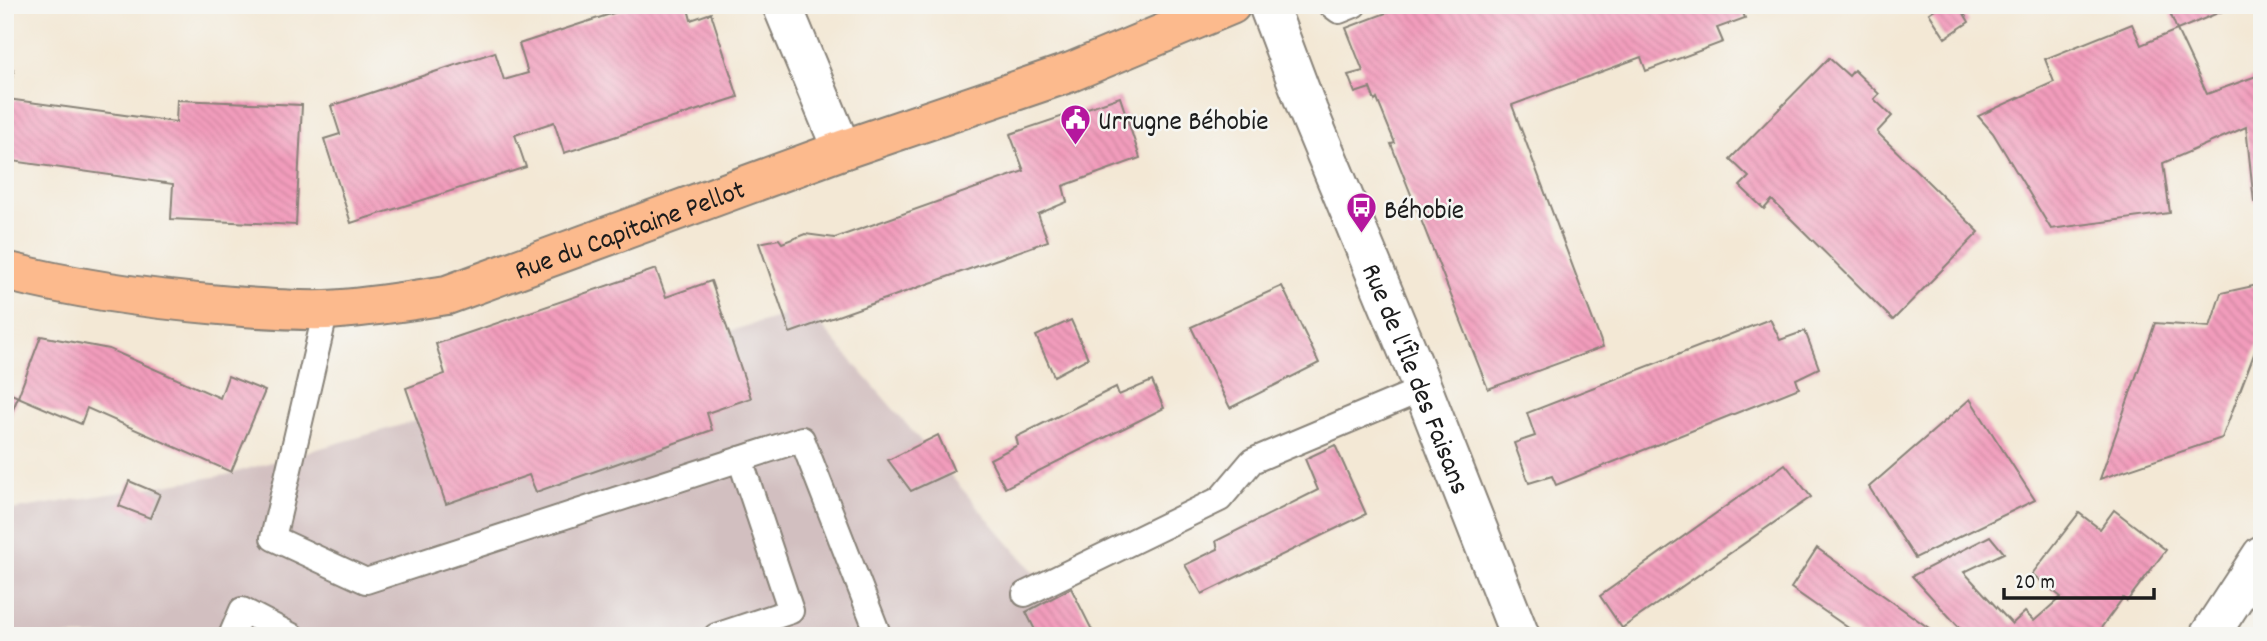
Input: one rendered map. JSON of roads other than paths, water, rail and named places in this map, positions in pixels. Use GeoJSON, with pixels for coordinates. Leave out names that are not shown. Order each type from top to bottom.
{"type":"FeatureCollection","features":[{"type":"Feature","properties":{"kind":"main road","name":"Rue du Capitaine Pellot"},"geometry":{"type":"LineString","coordinates":[[5,271],[48,282],[165,301],[272,310],[326,310],[447,295],[842,150],[1071,72],[1231,5]]}},
{"type":"Feature","properties":{"kind":"street"},"geometry":{"type":"LineString","coordinates":[[782,5],[842,150]]}},
{"type":"Feature","properties":{"kind":"street","name":"Rue de l'Île des Faisans"},"geometry":{"type":"LineString","coordinates":[[1268,5],[1308,111],[1423,389],[1520,636]]}},
{"type":"Feature","properties":{"kind":"street"},"geometry":{"type":"LineString","coordinates":[[2209,636],[2262,555]]}},
{"type":"Feature","properties":{"kind":"lane"},"geometry":{"type":"LineString","coordinates":[[1331,5],[1339,11],[1354,5]]}},
{"type":"Feature","properties":{"kind":"lane"},"geometry":{"type":"LineString","coordinates":[[326,310],[273,538],[366,581],[802,439],[878,636]]}},
{"type":"Feature","properties":{"kind":"lane"},"geometry":{"type":"LineString","coordinates":[[1025,594],[1220,499],[1252,461],[1423,389]]}},
{"type":"Feature","properties":{"kind":"lane"},"geometry":{"type":"LineString","coordinates":[[716,636],[790,611],[740,459]]}},
{"type":"Feature","properties":{"kind":"lane"},"geometry":{"type":"LineString","coordinates":[[231,636],[242,610],[292,636]]}},
{"type":"Feature","properties":{"kind":"place","name":"Urrugne Béhobie"},"geometry":{"type":"Point","coordinates":[1075,146]}},
{"type":"Feature","properties":{"kind":"place","name":"Béhobie"},"geometry":{"type":"Point","coordinates":[1361,235]}}]}
